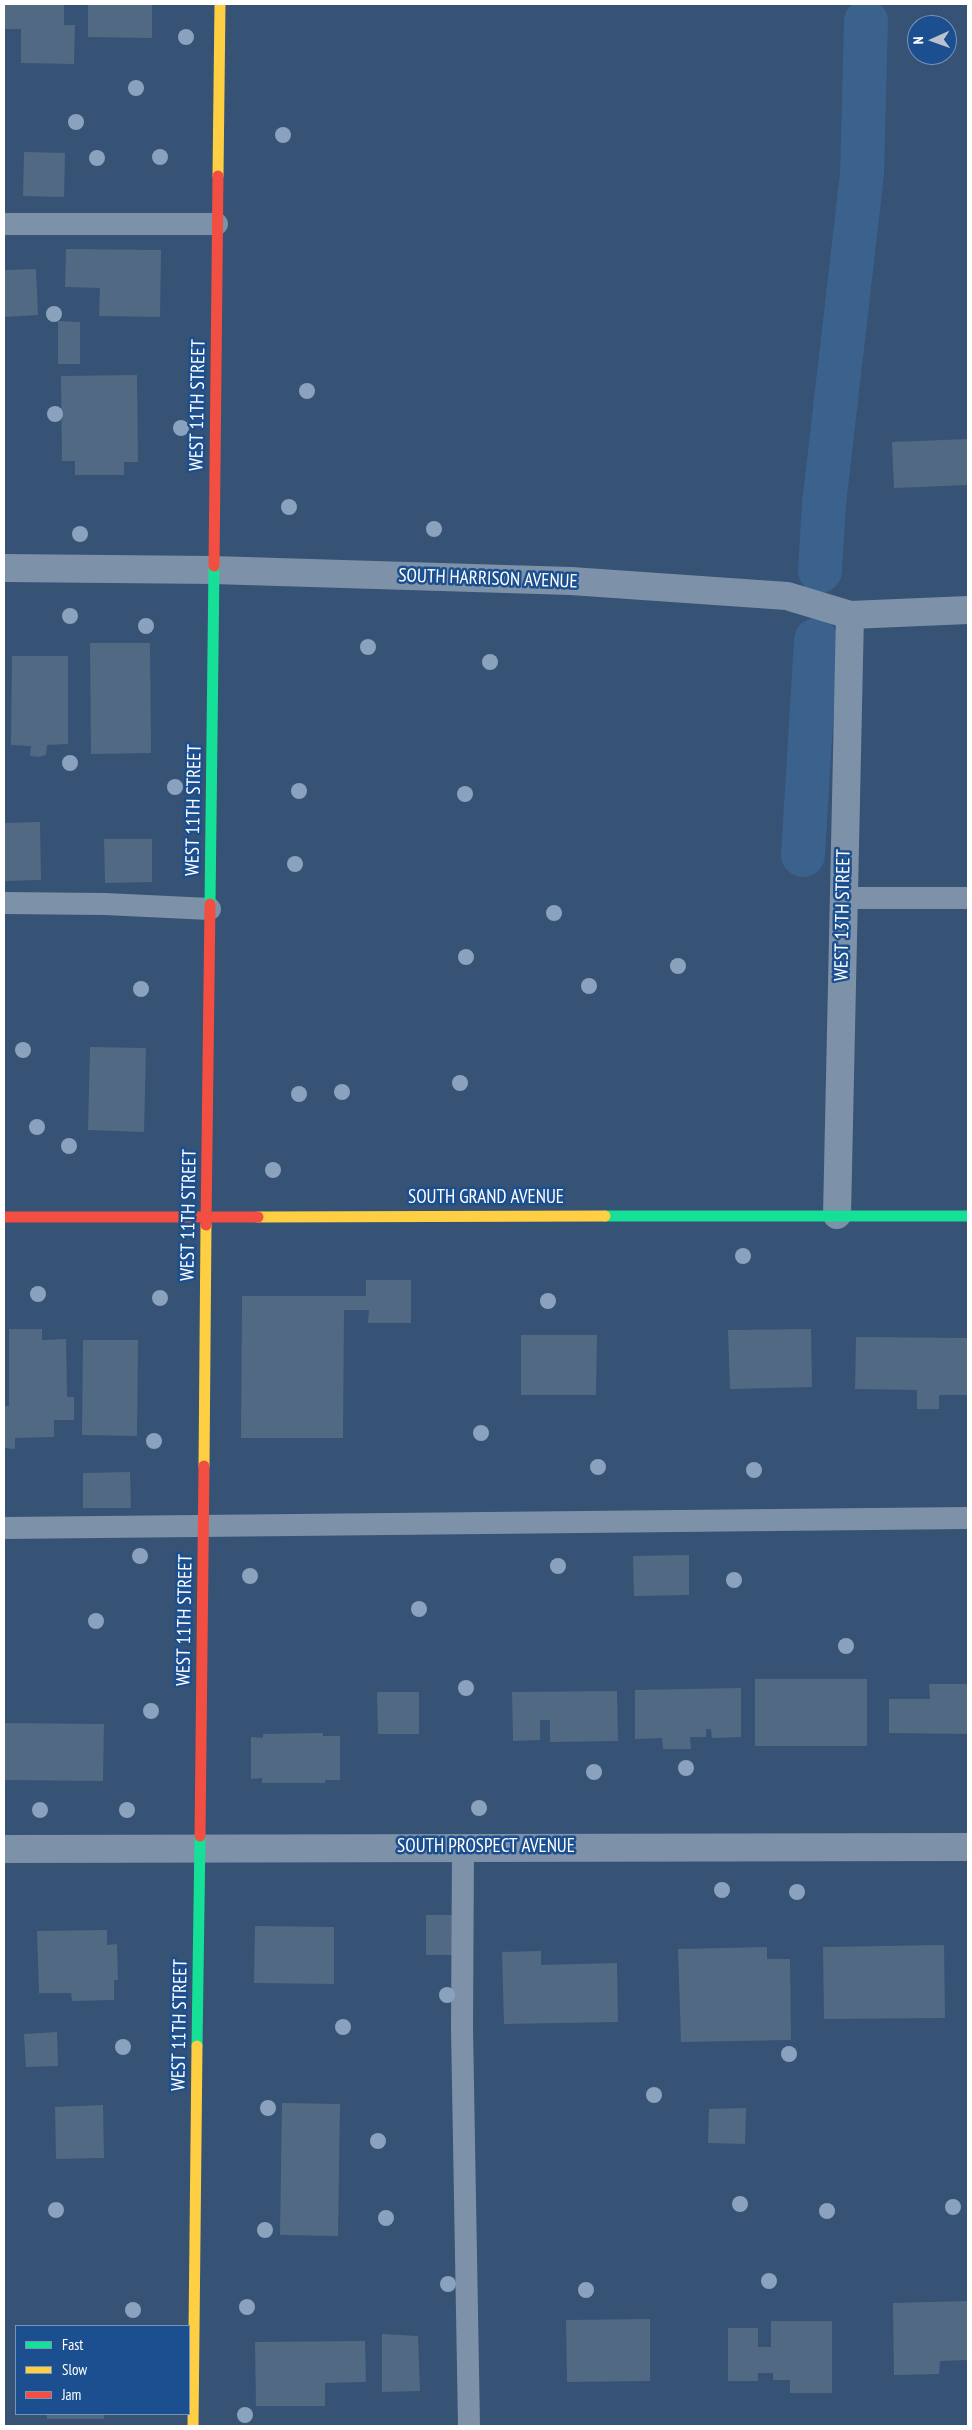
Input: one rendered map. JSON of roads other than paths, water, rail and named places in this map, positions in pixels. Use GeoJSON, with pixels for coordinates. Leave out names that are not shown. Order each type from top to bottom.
{"type":"FeatureCollection","features":[{"type":"Feature","properties":{"kind":"street","name":"WEST 11TH STREET"},"geometry":{"type":"LineString","coordinates":[[193,2426],[220,4]]}},
{"type":"Feature","properties":{"kind":"street","name":"SOUTH HARRISON AVENUE"},"geometry":{"type":"LineString","coordinates":[[4,568],[213,570],[571,581],[787,596],[850,615],[968,610]]}},
{"type":"Feature","properties":{"kind":"street","name":"WEST 13TH STREET"},"geometry":{"type":"LineString","coordinates":[[837,1215],[850,615]]}},
{"type":"Feature","properties":{"kind":"street","name":"SOUTH GRAND AVENUE"},"geometry":{"type":"LineString","coordinates":[[4,1217],[207,1215],[968,1216]]}},
{"type":"Feature","properties":{"kind":"street","name":"SOUTH PROSPECT AVENUE"},"geometry":{"type":"LineString","coordinates":[[4,1849],[200,1847],[968,1847]]}},
{"type":"Feature","properties":{"kind":"lane"},"geometry":{"type":"LineString","coordinates":[[4,224],[217,224]]}},
{"type":"Feature","properties":{"kind":"lane"},"geometry":{"type":"LineString","coordinates":[[843,898],[968,898]]}},
{"type":"Feature","properties":{"kind":"lane"},"geometry":{"type":"LineString","coordinates":[[4,903],[105,904],[210,909]]}},
{"type":"Feature","properties":{"kind":"lane"},"geometry":{"type":"LineString","coordinates":[[4,1528],[968,1518]]}},
{"type":"Feature","properties":{"kind":"lane"},"geometry":{"type":"LineString","coordinates":[[463,1847],[462,2028],[469,2426]]}},
{"type":"Feature","properties":{"kind":"waterway"},"geometry":{"type":"LineString","coordinates":[[866,21],[867,4]]}},
{"type":"Feature","properties":{"kind":"waterway"},"geometry":{"type":"LineString","coordinates":[[820,571],[824,504],[862,174],[866,21]]}},
{"type":"Feature","properties":{"kind":"waterway"},"geometry":{"type":"LineString","coordinates":[[803,855],[816,640]]}}]}
